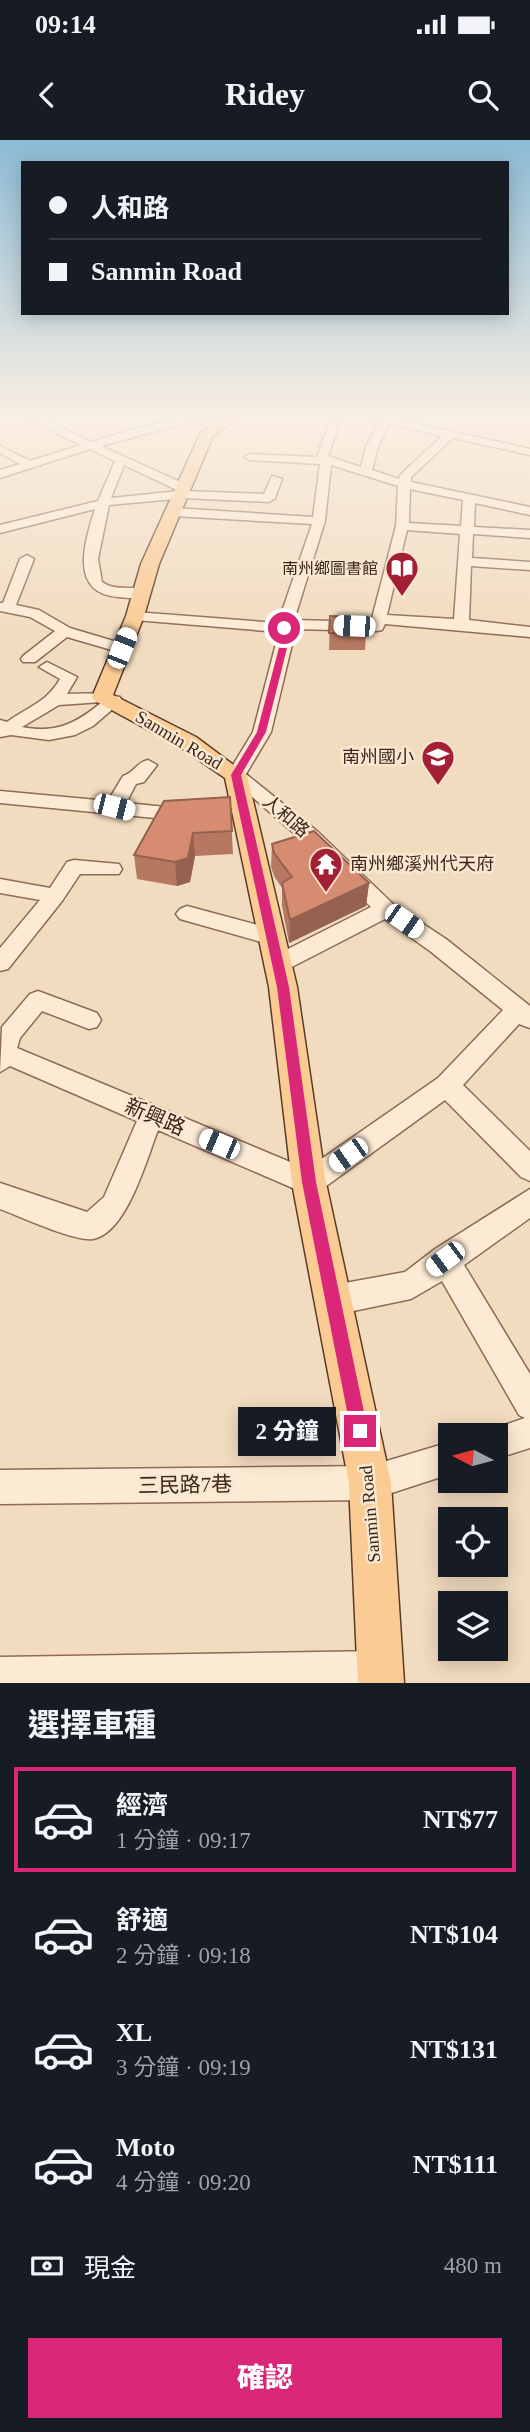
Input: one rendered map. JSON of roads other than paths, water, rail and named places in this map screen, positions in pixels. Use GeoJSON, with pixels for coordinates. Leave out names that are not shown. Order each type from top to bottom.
{"type":"FeatureCollection","features":[{"type":"Feature","properties":{"kind":"main road"},"geometry":{"type":"LineString","coordinates":[[108,699],[150,564],[182,490]]}},
{"type":"Feature","properties":{"kind":"main road","name":"Sanmin Road"},"geometry":{"type":"LineString","coordinates":[[108,699],[188,742],[236,775],[234,810],[275,951],[309,1182],[370,1483],[381,1677]]}},
{"type":"Feature","properties":{"kind":"street"},"geometry":{"type":"LineString","coordinates":[[107,490],[89,571],[95,583],[104,590],[142,593]]}},
{"type":"Feature","properties":{"kind":"street"},"geometry":{"type":"LineString","coordinates":[[168,490],[179,497],[319,521]]}},
{"type":"Feature","properties":{"kind":"street"},"geometry":{"type":"LineString","coordinates":[[0,529],[126,498],[269,498],[272,490]]}},
{"type":"Feature","properties":{"kind":"street"},"geometry":{"type":"LineString","coordinates":[[236,775],[262,732],[287,632],[284,626],[319,521],[322,490]]}},
{"type":"Feature","properties":{"kind":"street"},"geometry":{"type":"LineString","coordinates":[[135,616],[284,626],[377,627],[402,526],[406,490]]}},
{"type":"Feature","properties":{"kind":"street"},"geometry":{"type":"LineString","coordinates":[[433,505],[434,490]]}},
{"type":"Feature","properties":{"kind":"street"},"geometry":{"type":"LineString","coordinates":[[438,490],[530,510]]}},
{"type":"Feature","properties":{"kind":"street"},"geometry":{"type":"LineString","coordinates":[[461,624],[469,498]]}},
{"type":"Feature","properties":{"kind":"street"},"geometry":{"type":"LineString","coordinates":[[402,526],[530,534]]}},
{"type":"Feature","properties":{"kind":"street"},"geometry":{"type":"LineString","coordinates":[[27,559],[4,608],[34,613],[65,631],[122,648]]}},
{"type":"Feature","properties":{"kind":"street"},"geometry":{"type":"LineString","coordinates":[[466,562],[530,566]]}},
{"type":"Feature","properties":{"kind":"street"},"geometry":{"type":"LineString","coordinates":[[381,618],[530,632]]}},
{"type":"Feature","properties":{"kind":"street"},"geometry":{"type":"LineString","coordinates":[[29,659],[65,631]]}},
{"type":"Feature","properties":{"kind":"street"},"geometry":{"type":"LineString","coordinates":[[47,667],[69,677],[57,701]]}},
{"type":"Feature","properties":{"kind":"street"},"geometry":{"type":"LineString","coordinates":[[3,730],[33,711],[57,701],[108,699]]}},
{"type":"Feature","properties":{"kind":"street"},"geometry":{"type":"LineString","coordinates":[[3,730],[47,735],[80,728],[108,699]]}},
{"type":"Feature","properties":{"kind":"street"},"geometry":{"type":"LineString","coordinates":[[114,807],[129,780],[138,778],[148,765]]}},
{"type":"Feature","properties":{"kind":"street","name":"人和路"},"geometry":{"type":"LineString","coordinates":[[236,775],[312,837],[386,909],[439,945],[524,1014]]}},
{"type":"Feature","properties":{"kind":"street"},"geometry":{"type":"LineString","coordinates":[[0,797],[114,807],[136,812],[202,814]]}},
{"type":"Feature","properties":{"kind":"street"},"geometry":{"type":"LineString","coordinates":[[0,963],[55,896],[74,867],[112,869]]}},
{"type":"Feature","properties":{"kind":"street"},"geometry":{"type":"LineString","coordinates":[[0,886],[55,896]]}},
{"type":"Feature","properties":{"kind":"street"},"geometry":{"type":"LineString","coordinates":[[187,914],[275,951],[386,909]]}},
{"type":"Feature","properties":{"kind":"street"},"geometry":{"type":"LineString","coordinates":[[1,1055],[10,1034],[38,1000],[89,1020]]}},
{"type":"Feature","properties":{"kind":"street"},"geometry":{"type":"LineString","coordinates":[[309,1182],[447,1085],[524,1014]]}},
{"type":"Feature","properties":{"kind":"street","name":"新興路"},"geometry":{"type":"LineString","coordinates":[[1,1055],[309,1182]]}},
{"type":"Feature","properties":{"kind":"street"},"geometry":{"type":"LineString","coordinates":[[447,1085],[530,1170]]}},
{"type":"Feature","properties":{"kind":"street"},"geometry":{"type":"LineString","coordinates":[[0,1196],[76,1224],[92,1226],[114,1206],[152,1115]]}},
{"type":"Feature","properties":{"kind":"street"},"geometry":{"type":"LineString","coordinates":[[334,1300],[411,1285],[530,1202]]}},
{"type":"Feature","properties":{"kind":"street"},"geometry":{"type":"LineString","coordinates":[[445,1259],[530,1404]]}},
{"type":"Feature","properties":{"kind":"street"},"geometry":{"type":"LineString","coordinates":[[508,1439],[530,1432]]}},
{"type":"Feature","properties":{"kind":"street","name":"三民路7巷"},"geometry":{"type":"LineString","coordinates":[[0,1487],[370,1483],[438,1462]]}},
{"type":"Feature","properties":{"kind":"street"},"geometry":{"type":"LineString","coordinates":[[0,1676],[381,1677]]}},
{"type":"Feature","properties":{"kind":"place","name":"南州鄉圖書館"},"geometry":{"type":"Point","coordinates":[402,598]}},
{"type":"Feature","properties":{"kind":"place","name":"南州國小"},"geometry":{"type":"Point","coordinates":[438,787]}},
{"type":"Feature","properties":{"kind":"place","name":"南州鄉溪州代天府"},"geometry":{"type":"Point","coordinates":[326,894]}}]}
